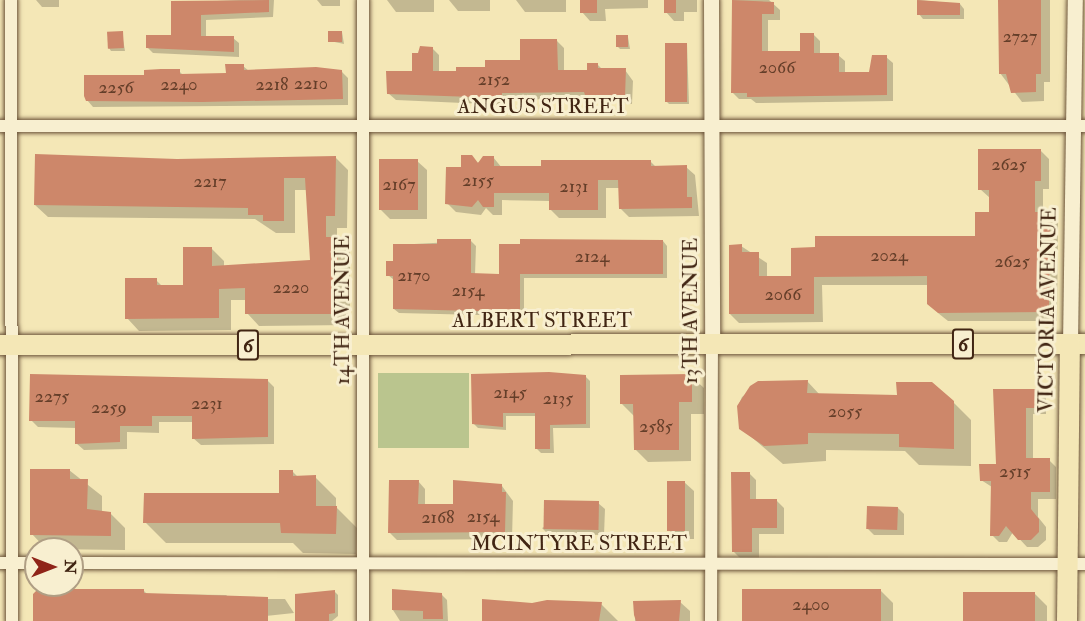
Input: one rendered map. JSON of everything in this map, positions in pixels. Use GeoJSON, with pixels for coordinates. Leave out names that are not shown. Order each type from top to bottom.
{"type":"FeatureCollection","features":[{"type":"Feature","properties":{"kind":"main road","name":"ALBERT STREET"},"geometry":{"type":"LineString","coordinates":[[6,345],[1078,344]]}},
{"type":"Feature","properties":{"kind":"main road","name":"VICTORIA AVENUE"},"geometry":{"type":"LineString","coordinates":[[1067,621],[1076,564],[1078,344]]}},
{"type":"Feature","properties":{"kind":"street"},"geometry":{"type":"LineString","coordinates":[[11,0],[6,126],[6,563],[12,621]]}},
{"type":"Feature","properties":{"kind":"street","name":"14TH AVENUE"},"geometry":{"type":"LineString","coordinates":[[363,0],[363,621]]}},
{"type":"Feature","properties":{"kind":"street","name":"13TH AVENUE"},"geometry":{"type":"LineString","coordinates":[[711,0],[711,621]]}},
{"type":"Feature","properties":{"kind":"street","name":"VICTORIA AVENUE"},"geometry":{"type":"LineString","coordinates":[[1075,0],[1079,126],[1078,344]]}},
{"type":"Feature","properties":{"kind":"street","name":"ANGUS STREET"},"geometry":{"type":"LineString","coordinates":[[6,126],[1079,126]]}},
{"type":"Feature","properties":{"kind":"street"},"geometry":{"type":"LineString","coordinates":[[6,563],[24,563]]}},
{"type":"Feature","properties":{"kind":"street","name":"MCINTYRE STREET"},"geometry":{"type":"LineString","coordinates":[[84,563],[1076,564]]}},
{"type":"Feature","properties":{"kind":"green space"},"geometry":{"type":"Polygon","coordinates":[[[378,373],[469,373],[469,448],[378,448],[378,373]]]}},
{"type":"Feature","properties":{"kind":"building"},"geometry":{"type":"Polygon","coordinates":[[[269,0],[269,12],[201,15],[201,36],[234,36],[234,52],[146,48],[146,35],[171,35],[171,1],[269,0]]]}},
{"type":"Feature","properties":{"kind":"building"},"geometry":{"type":"Polygon","coordinates":[[[580,0],[597,0],[597,13],[580,13],[580,0]]]}},
{"type":"Feature","properties":{"kind":"building"},"geometry":{"type":"Polygon","coordinates":[[[664,0],[676,0],[676,13],[664,13],[664,0]]]}},
{"type":"Feature","properties":{"kind":"building"},"geometry":{"type":"Polygon","coordinates":[[[732,0],[774,2],[774,14],[762,14],[762,51],[800,51],[800,33],[814,33],[814,53],[839,53],[839,72],[869,72],[872,55],[887,55],[887,95],[747,97],[747,93],[731,93],[732,0]]]}},
{"type":"Feature","properties":{"kind":"building"},"geometry":{"type":"Polygon","coordinates":[[[917,0],[960,3],[960,15],[917,15],[917,0]]]}},
{"type":"Feature","properties":{"kind":"building"},"geometry":{"type":"Polygon","coordinates":[[[998,0],[1041,0],[1041,74],[1036,74],[1036,92],[1011,93],[1006,74],[999,74],[998,0]]]}},
{"type":"Feature","properties":{"kind":"building"},"geometry":{"type":"Polygon","coordinates":[[[123,31],[124,48],[108,49],[107,32],[123,31]]]}},
{"type":"Feature","properties":{"kind":"building"},"geometry":{"type":"Polygon","coordinates":[[[328,31],[342,31],[342,42],[328,42],[328,31]]]}},
{"type":"Feature","properties":{"kind":"building"},"geometry":{"type":"Polygon","coordinates":[[[616,35],[628,35],[628,47],[616,47],[616,35]]]}},
{"type":"Feature","properties":{"kind":"building"},"geometry":{"type":"Polygon","coordinates":[[[520,39],[557,39],[558,70],[587,70],[587,63],[598,63],[598,68],[626,68],[625,97],[585,95],[584,92],[502,93],[502,98],[387,94],[386,71],[412,71],[412,53],[418,53],[420,46],[433,47],[433,71],[456,71],[456,67],[485,67],[485,60],[520,60],[520,39]]]}},
{"type":"Feature","properties":{"kind":"building"},"geometry":{"type":"Polygon","coordinates":[[[665,43],[687,43],[687,102],[665,102],[665,43]]]}},
{"type":"Feature","properties":{"kind":"building"},"geometry":{"type":"Polygon","coordinates":[[[225,64],[244,64],[244,70],[316,67],[342,70],[343,99],[202,102],[86,101],[84,96],[84,75],[144,75],[144,70],[161,69],[180,69],[180,74],[226,73],[225,64]]]}},
{"type":"Feature","properties":{"kind":"building"},"geometry":{"type":"Polygon","coordinates":[[[978,149],[1041,149],[1041,181],[1035,181],[1035,212],[1050,212],[1049,312],[938,313],[927,304],[927,276],[814,277],[814,314],[729,314],[729,245],[742,244],[742,252],[759,252],[759,276],[791,276],[791,248],[815,247],[815,236],[975,236],[975,212],[989,212],[989,190],[978,190],[978,149]]]}},
{"type":"Feature","properties":{"kind":"building"},"geometry":{"type":"Polygon","coordinates":[[[35,154],[177,159],[336,156],[335,216],[326,216],[326,237],[338,237],[338,314],[245,314],[245,288],[219,289],[219,318],[125,319],[125,278],[157,278],[157,285],[183,285],[183,247],[212,247],[212,266],[310,260],[305,178],[284,178],[284,221],[263,221],[263,215],[248,215],[248,208],[34,205],[35,154]]]}},
{"type":"Feature","properties":{"kind":"building"},"geometry":{"type":"Polygon","coordinates":[[[461,155],[472,155],[478,163],[483,156],[494,156],[494,166],[541,166],[541,160],[651,160],[651,166],[687,165],[687,197],[692,197],[692,208],[619,209],[618,180],[598,180],[598,210],[549,210],[549,193],[494,193],[494,207],[483,207],[478,200],[472,207],[445,204],[446,167],[461,167],[461,155]]]}},
{"type":"Feature","properties":{"kind":"building"},"geometry":{"type":"Polygon","coordinates":[[[379,159],[418,159],[418,210],[379,210],[379,159]]]}},
{"type":"Feature","properties":{"kind":"building"},"geometry":{"type":"Polygon","coordinates":[[[437,239],[471,239],[471,273],[499,274],[499,244],[520,244],[520,239],[663,240],[663,274],[520,274],[520,312],[393,309],[393,276],[386,276],[386,261],[393,261],[393,244],[437,244],[437,239]]]}},
{"type":"Feature","properties":{"kind":"building"},"geometry":{"type":"Polygon","coordinates":[[[549,372],[586,375],[586,424],[550,425],[550,449],[535,449],[535,413],[503,413],[503,427],[472,424],[471,374],[549,372]]]}},
{"type":"Feature","properties":{"kind":"building"},"geometry":{"type":"Polygon","coordinates":[[[30,374],[268,379],[268,437],[192,439],[192,416],[152,416],[152,426],[120,426],[120,442],[75,444],[75,421],[29,421],[30,374]]]}},
{"type":"Feature","properties":{"kind":"building"},"geometry":{"type":"Polygon","coordinates":[[[692,374],[692,402],[679,402],[679,450],[634,450],[633,404],[620,404],[620,375],[692,374]]]}},
{"type":"Feature","properties":{"kind":"building"},"geometry":{"type":"Polygon","coordinates":[[[808,380],[807,393],[897,395],[896,382],[932,382],[954,401],[954,449],[899,447],[899,434],[808,433],[808,444],[764,446],[739,429],[737,406],[750,386],[758,381],[808,380]]]}},
{"type":"Feature","properties":{"kind":"building"},"geometry":{"type":"Polygon","coordinates":[[[993,389],[1039,389],[1039,408],[1026,408],[1026,458],[1050,458],[1050,492],[1031,492],[1031,509],[1039,519],[1039,532],[1031,540],[1018,540],[1006,526],[999,536],[990,536],[991,481],[980,481],[979,464],[996,464],[993,389]]]}},
{"type":"Feature","properties":{"kind":"building"},"geometry":{"type":"Polygon","coordinates":[[[30,469],[70,469],[70,479],[88,479],[87,509],[111,512],[111,536],[30,535],[30,469]]]}},
{"type":"Feature","properties":{"kind":"building"},"geometry":{"type":"Polygon","coordinates":[[[279,470],[293,470],[293,476],[316,475],[316,506],[337,506],[336,534],[281,533],[280,523],[143,523],[144,493],[279,493],[279,470]]]}},
{"type":"Feature","properties":{"kind":"building"},"geometry":{"type":"Polygon","coordinates":[[[731,472],[750,472],[750,499],[777,499],[777,528],[752,528],[752,552],[732,552],[731,472]]]}},
{"type":"Feature","properties":{"kind":"building"},"geometry":{"type":"Polygon","coordinates":[[[389,480],[419,480],[418,504],[453,504],[453,480],[502,484],[502,492],[506,492],[505,532],[388,533],[389,480]]]}},
{"type":"Feature","properties":{"kind":"building"},"geometry":{"type":"Polygon","coordinates":[[[667,481],[685,481],[685,531],[667,531],[667,481]]]}},
{"type":"Feature","properties":{"kind":"building"},"geometry":{"type":"Polygon","coordinates":[[[544,500],[599,501],[598,530],[543,529],[544,500]]]}},
{"type":"Feature","properties":{"kind":"building"},"geometry":{"type":"Polygon","coordinates":[[[867,506],[898,507],[897,530],[866,529],[867,506]]]}},
{"type":"Feature","properties":{"kind":"building"},"geometry":{"type":"Polygon","coordinates":[[[84,589],[144,589],[144,593],[268,597],[268,621],[33,621],[33,597],[84,597],[84,589]]]}},
{"type":"Feature","properties":{"kind":"building"},"geometry":{"type":"Polygon","coordinates":[[[392,589],[442,593],[443,619],[423,619],[423,611],[392,610],[392,589]]]}},
{"type":"Feature","properties":{"kind":"building"},"geometry":{"type":"Polygon","coordinates":[[[742,589],[881,589],[881,621],[742,621],[742,589]]]}},
{"type":"Feature","properties":{"kind":"building"},"geometry":{"type":"Polygon","coordinates":[[[335,590],[335,613],[329,614],[329,621],[295,621],[295,594],[335,590]]]}},
{"type":"Feature","properties":{"kind":"building"},"geometry":{"type":"Polygon","coordinates":[[[963,592],[1035,592],[1035,621],[963,621],[963,592]]]}},
{"type":"Feature","properties":{"kind":"building"},"geometry":{"type":"Polygon","coordinates":[[[482,599],[532,603],[547,600],[602,602],[599,621],[482,621],[482,599]]]}},
{"type":"Feature","properties":{"kind":"building"},"geometry":{"type":"Polygon","coordinates":[[[681,600],[679,621],[636,621],[633,601],[681,600]]]}}]}
